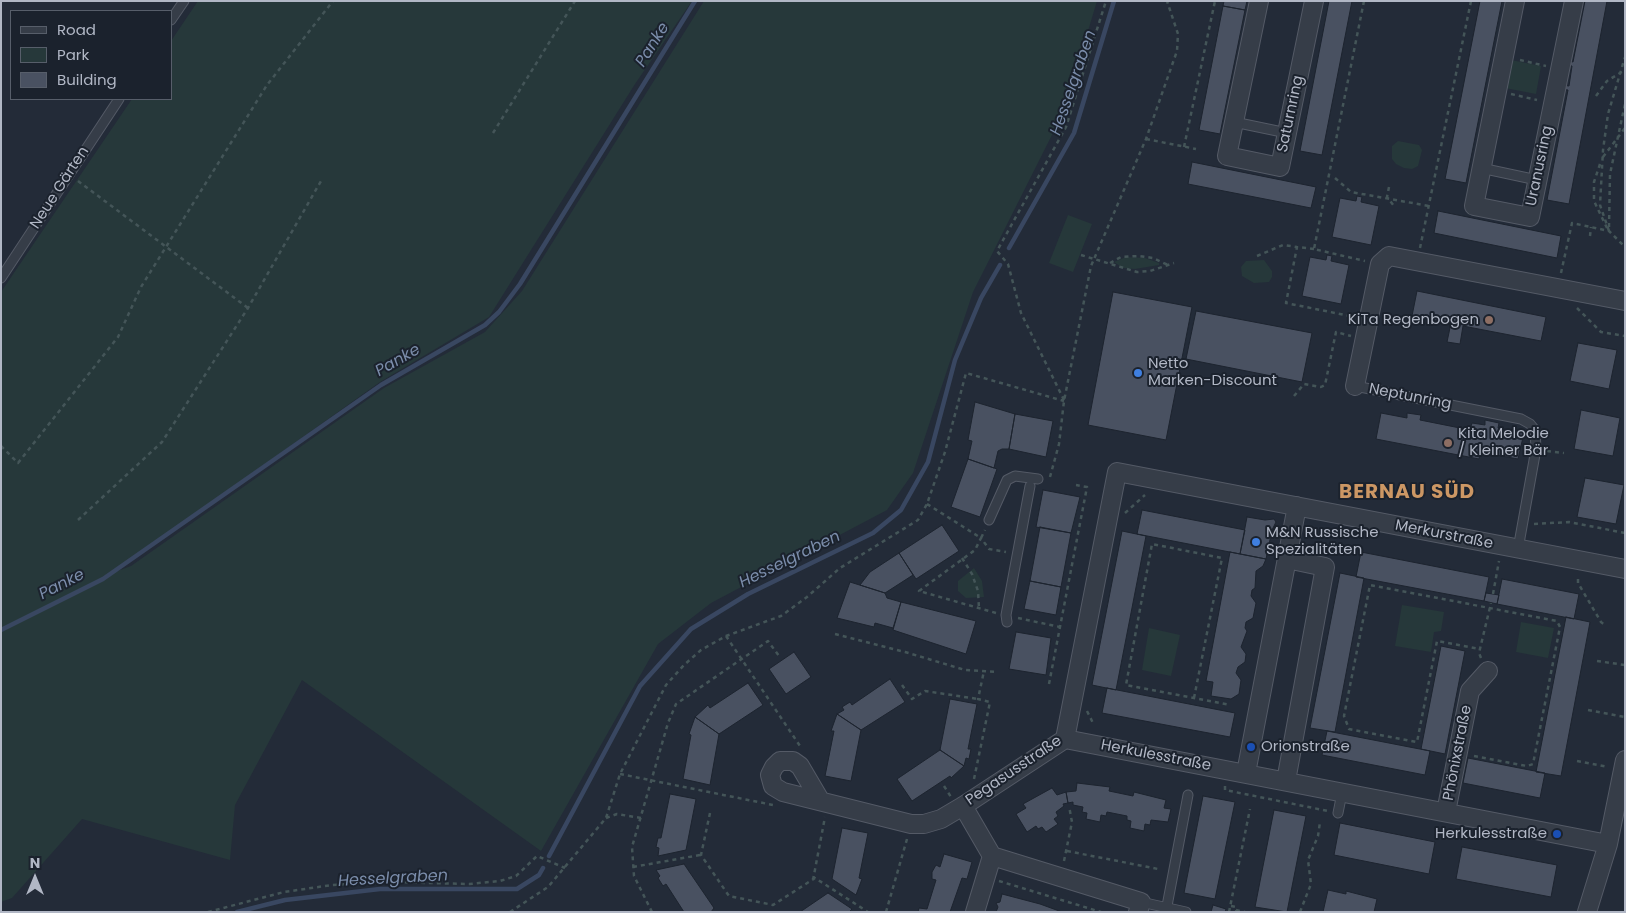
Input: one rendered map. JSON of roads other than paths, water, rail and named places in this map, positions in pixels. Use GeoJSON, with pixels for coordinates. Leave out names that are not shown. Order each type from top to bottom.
{"type":"FeatureCollection","features":[{"type":"Feature","properties":{"kind":"street","name":"Saturnring"},"geometry":{"type":"LineString","coordinates":[[1259,1],[1227,156],[1280,166],[1314,1]]}},
{"type":"Feature","properties":{"kind":"street","name":"Uranusring"},"geometry":{"type":"LineString","coordinates":[[1516,1],[1474,206],[1530,217],[1574,1]]}},
{"type":"Feature","properties":{"kind":"street","name":"Neptunring"},"geometry":{"type":"LineString","coordinates":[[1355,386],[1380,264],[1389,256],[1625,301]]}},
{"type":"Feature","properties":{"kind":"street","name":"Merkurstraße"},"geometry":{"type":"LineString","coordinates":[[1116,472],[1625,569]]}},
{"type":"Feature","properties":{"kind":"street","name":"Pegasusstraße"},"geometry":{"type":"LineString","coordinates":[[820,810],[911,824],[932,822],[963,806],[1065,739],[1116,472]]}},
{"type":"Feature","properties":{"kind":"street"},"geometry":{"type":"LineString","coordinates":[[1246,773],[1298,506]]}},
{"type":"Feature","properties":{"kind":"street"},"geometry":{"type":"LineString","coordinates":[[1286,781],[1325,567],[1287,560]]}},
{"type":"Feature","properties":{"kind":"street","name":"Phönixstraße"},"geometry":{"type":"LineString","coordinates":[[1446,812],[1470,691],[1488,671]]}},
{"type":"Feature","properties":{"kind":"street","name":"Herkulesstraße"},"geometry":{"type":"LineString","coordinates":[[1065,739],[1608,844]]}},
{"type":"Feature","properties":{"kind":"street"},"geometry":{"type":"LineString","coordinates":[[1587,912],[1608,844],[1624,765]]}},
{"type":"Feature","properties":{"kind":"street"},"geometry":{"type":"LineString","coordinates":[[963,806],[992,856],[1060,877],[1140,907]]}},
{"type":"Feature","properties":{"kind":"street"},"geometry":{"type":"LineString","coordinates":[[975,912],[992,856]]}},
{"type":"Feature","properties":{"kind":"lane"},"geometry":{"type":"LineString","coordinates":[[172,19],[184,1]]}},
{"type":"Feature","properties":{"kind":"lane","name":"Neue Gärten"},"geometry":{"type":"LineString","coordinates":[[1,278],[118,100]]}},
{"type":"Feature","properties":{"kind":"lane"},"geometry":{"type":"LineString","coordinates":[[1234,122],[1287,132]]}},
{"type":"Feature","properties":{"kind":"lane"},"geometry":{"type":"LineString","coordinates":[[1481,168],[1537,180]]}},
{"type":"Feature","properties":{"kind":"lane","name":"Neptunring"},"geometry":{"type":"LineString","coordinates":[[1355,386],[1521,419],[1535,430],[1536,450],[1522,525],[1510,547]]}},
{"type":"Feature","properties":{"kind":"lane"},"geometry":{"type":"LineString","coordinates":[[989,520],[1008,480],[1015,476],[1038,479]]}},
{"type":"Feature","properties":{"kind":"lane"},"geometry":{"type":"LineString","coordinates":[[1006,619],[1030,486]]}},
{"type":"Feature","properties":{"kind":"lane"},"geometry":{"type":"LineString","coordinates":[[1338,813],[1342,793]]}},
{"type":"Feature","properties":{"kind":"lane"},"geometry":{"type":"LineString","coordinates":[[1167,906],[1188,795]]}},
{"type":"Feature","properties":{"kind":"lane"},"geometry":{"type":"LineString","coordinates":[[1140,907],[1167,906],[1186,912]]}},
{"type":"Feature","properties":{"kind":"waterway","name":"Panke"},"geometry":{"type":"LineString","coordinates":[[1,630],[103,579],[381,385],[485,325],[499,312],[520,284],[695,1]]}},
{"type":"Feature","properties":{"kind":"waterway","name":"Hesselgraben"},"geometry":{"type":"LineString","coordinates":[[1009,248],[1074,133],[1114,1]]}},
{"type":"Feature","properties":{"kind":"waterway","name":"Hesselgraben"},"geometry":{"type":"LineString","coordinates":[[549,856],[640,686],[691,629],[748,594],[873,533],[901,510],[928,462],[955,360],[981,298],[1000,265]]}},
{"type":"Feature","properties":{"kind":"waterway","name":"Hesselgraben"},"geometry":{"type":"LineString","coordinates":[[237,912],[285,900],[380,889],[517,889],[539,875],[543,868]]}},
{"type":"Feature","properties":{"kind":"place","name":"KiTa Regenbogen"},"geometry":{"type":"Point","coordinates":[1489,320]}},
{"type":"Feature","properties":{"kind":"place","name":"Netto Marken-Discount"},"geometry":{"type":"Point","coordinates":[1138,373]}},
{"type":"Feature","properties":{"kind":"place","name":"Kita Melodie / Kleiner Bär"},"geometry":{"type":"Point","coordinates":[1448,443]}},
{"type":"Feature","properties":{"kind":"place","name":"M&N Russische Spezialitäten"},"geometry":{"type":"Point","coordinates":[1256,542]}},
{"type":"Feature","properties":{"kind":"place","name":"Orionstraße"},"geometry":{"type":"Point","coordinates":[1251,747]}},
{"type":"Feature","properties":{"kind":"place","name":"Herkulesstraße"},"geometry":{"type":"Point","coordinates":[1557,834]}},
{"type":"Feature","properties":{"kind":"district","name":"BERNAU SÜD"},"geometry":{"type":"Point","coordinates":[1407,493]}}]}
